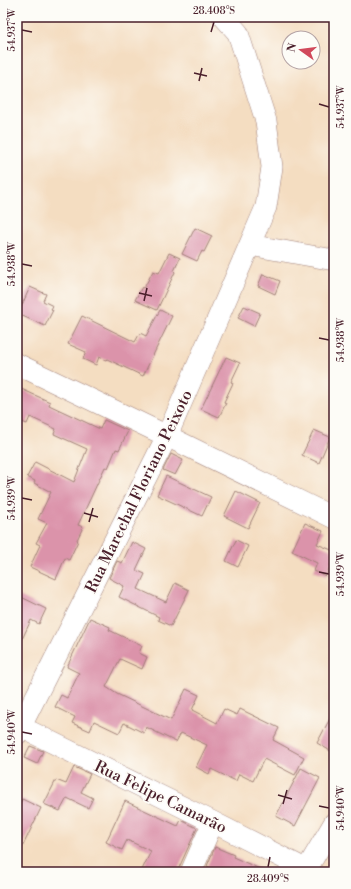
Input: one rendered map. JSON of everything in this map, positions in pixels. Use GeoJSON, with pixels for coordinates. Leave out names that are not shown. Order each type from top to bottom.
{"type":"FeatureCollection","features":[{"type":"Feature","properties":{"kind":"street"},"geometry":{"type":"LineString","coordinates":[[224,17],[241,25]]}},
{"type":"Feature","properties":{"kind":"street","name":"Rua Marechal Floriano Peixoto"},"geometry":{"type":"LineString","coordinates":[[18,728],[167,436],[266,207],[272,167],[266,121],[241,25]]}},
{"type":"Feature","properties":{"kind":"street"},"geometry":{"type":"LineString","coordinates":[[250,244],[334,260]]}},
{"type":"Feature","properties":{"kind":"street"},"geometry":{"type":"LineString","coordinates":[[17,364],[334,518]]}},
{"type":"Feature","properties":{"kind":"street","name":"Rua Felipe Camarão"},"geometry":{"type":"LineString","coordinates":[[18,728],[213,822],[305,871]]}},
{"type":"Feature","properties":{"kind":"street"},"geometry":{"type":"LineString","coordinates":[[191,872],[213,822]]}},
{"type":"Feature","properties":{"kind":"street"},"geometry":{"type":"LineString","coordinates":[[305,871],[334,823]]}},
{"type":"Feature","properties":{"kind":"building"},"geometry":{"type":"Polygon","coordinates":[[[195,228],[212,236],[204,252],[202,251],[197,261],[182,254],[195,228]]]}},
{"type":"Feature","properties":{"kind":"building"},"geometry":{"type":"Polygon","coordinates":[[[169,253],[180,258],[157,310],[135,300],[142,287],[144,288],[153,271],[159,273],[169,253]]]}},
{"type":"Feature","properties":{"kind":"building"},"geometry":{"type":"Polygon","coordinates":[[[263,274],[280,281],[275,294],[258,286],[263,274]]]}},
{"type":"Feature","properties":{"kind":"building"},"geometry":{"type":"Polygon","coordinates":[[[30,287],[46,294],[43,301],[53,306],[51,309],[53,310],[45,326],[18,314],[30,287]]]}},
{"type":"Feature","properties":{"kind":"building"},"geometry":{"type":"Polygon","coordinates":[[[244,306],[260,313],[254,326],[238,318],[244,306]]]}},
{"type":"Feature","properties":{"kind":"building"},"geometry":{"type":"Polygon","coordinates":[[[160,310],[172,316],[143,376],[107,359],[106,360],[99,357],[96,365],[83,359],[86,352],[68,344],[82,316],[135,342],[140,333],[146,336],[160,310]]]}},
{"type":"Feature","properties":{"kind":"building"},"geometry":{"type":"Polygon","coordinates":[[[226,357],[240,363],[231,382],[233,383],[219,417],[201,409],[226,357]]]}},
{"type":"Feature","properties":{"kind":"building"},"geometry":{"type":"Polygon","coordinates":[[[17,387],[50,402],[49,405],[100,429],[104,420],[128,431],[119,450],[116,449],[108,468],[105,467],[78,525],[83,527],[77,540],[78,541],[69,560],[65,558],[56,579],[30,567],[40,545],[36,543],[47,523],[38,519],[51,492],[34,483],[35,481],[27,477],[35,462],[74,482],[87,449],[54,434],[56,429],[30,417],[27,424],[17,420],[17,387]]]}},
{"type":"Feature","properties":{"kind":"building"},"geometry":{"type":"Polygon","coordinates":[[[314,430],[330,437],[319,463],[302,455],[314,430]]]}},
{"type":"Feature","properties":{"kind":"building"},"geometry":{"type":"Polygon","coordinates":[[[171,454],[183,460],[175,475],[163,470],[171,454]]]}},
{"type":"Feature","properties":{"kind":"building"},"geometry":{"type":"Polygon","coordinates":[[[166,476],[211,497],[202,516],[157,495],[166,476]]]}},
{"type":"Feature","properties":{"kind":"building"},"geometry":{"type":"Polygon","coordinates":[[[236,491],[260,503],[248,528],[224,516],[236,491]]]}},
{"type":"Feature","properties":{"kind":"building"},"geometry":{"type":"Polygon","coordinates":[[[305,523],[323,531],[317,544],[334,551],[334,557],[326,576],[314,571],[317,563],[292,551],[305,523]]]}},
{"type":"Feature","properties":{"kind":"building"},"geometry":{"type":"Polygon","coordinates":[[[236,540],[248,546],[238,567],[226,561],[236,540]]]}},
{"type":"Feature","properties":{"kind":"building"},"geometry":{"type":"Polygon","coordinates":[[[132,542],[146,549],[136,570],[145,574],[138,589],[166,602],[175,583],[189,590],[171,626],[158,620],[159,617],[119,597],[124,586],[109,578],[117,561],[122,563],[132,542]]]}},
{"type":"Feature","properties":{"kind":"building"},"geometry":{"type":"Polygon","coordinates":[[[17,595],[46,609],[39,624],[31,620],[17,650],[17,595]]]}},
{"type":"Feature","properties":{"kind":"building"},"geometry":{"type":"Polygon","coordinates":[[[90,618],[110,627],[109,630],[142,646],[139,653],[147,657],[142,669],[120,659],[106,687],[117,694],[171,720],[186,689],[199,695],[192,710],[217,723],[224,709],[237,715],[240,709],[279,728],[273,740],[304,757],[295,775],[264,759],[253,781],[239,774],[236,781],[211,769],[209,774],[196,767],[207,745],[181,733],[176,742],[146,727],[144,733],[124,723],[119,733],[94,721],[90,731],[72,723],[75,717],[55,707],[61,695],[67,698],[79,673],[67,667],[90,618]]]}},
{"type":"Feature","properties":{"kind":"building"},"geometry":{"type":"Polygon","coordinates":[[[334,711],[334,753],[317,743],[334,711]]]}},
{"type":"Feature","properties":{"kind":"building"},"geometry":{"type":"Polygon","coordinates":[[[30,746],[43,751],[37,764],[24,758],[30,746]]]}},
{"type":"Feature","properties":{"kind":"building"},"geometry":{"type":"Polygon","coordinates":[[[74,767],[90,774],[81,792],[93,798],[88,808],[67,798],[60,811],[44,804],[56,780],[66,784],[74,767]]]}},
{"type":"Feature","properties":{"kind":"building"},"geometry":{"type":"Polygon","coordinates":[[[301,768],[320,778],[295,826],[276,816],[301,768]]]}},
{"type":"Feature","properties":{"kind":"building"},"geometry":{"type":"Polygon","coordinates":[[[22,799],[41,808],[17,858],[17,810],[22,799]]]}},
{"type":"Feature","properties":{"kind":"building"},"geometry":{"type":"Polygon","coordinates":[[[125,801],[178,826],[181,820],[197,828],[177,872],[141,872],[151,851],[127,840],[122,850],[106,842],[125,801]]]}},
{"type":"Feature","properties":{"kind":"building"},"geometry":{"type":"Polygon","coordinates":[[[215,847],[234,855],[233,857],[267,872],[219,872],[207,866],[215,847]]]}}]}
